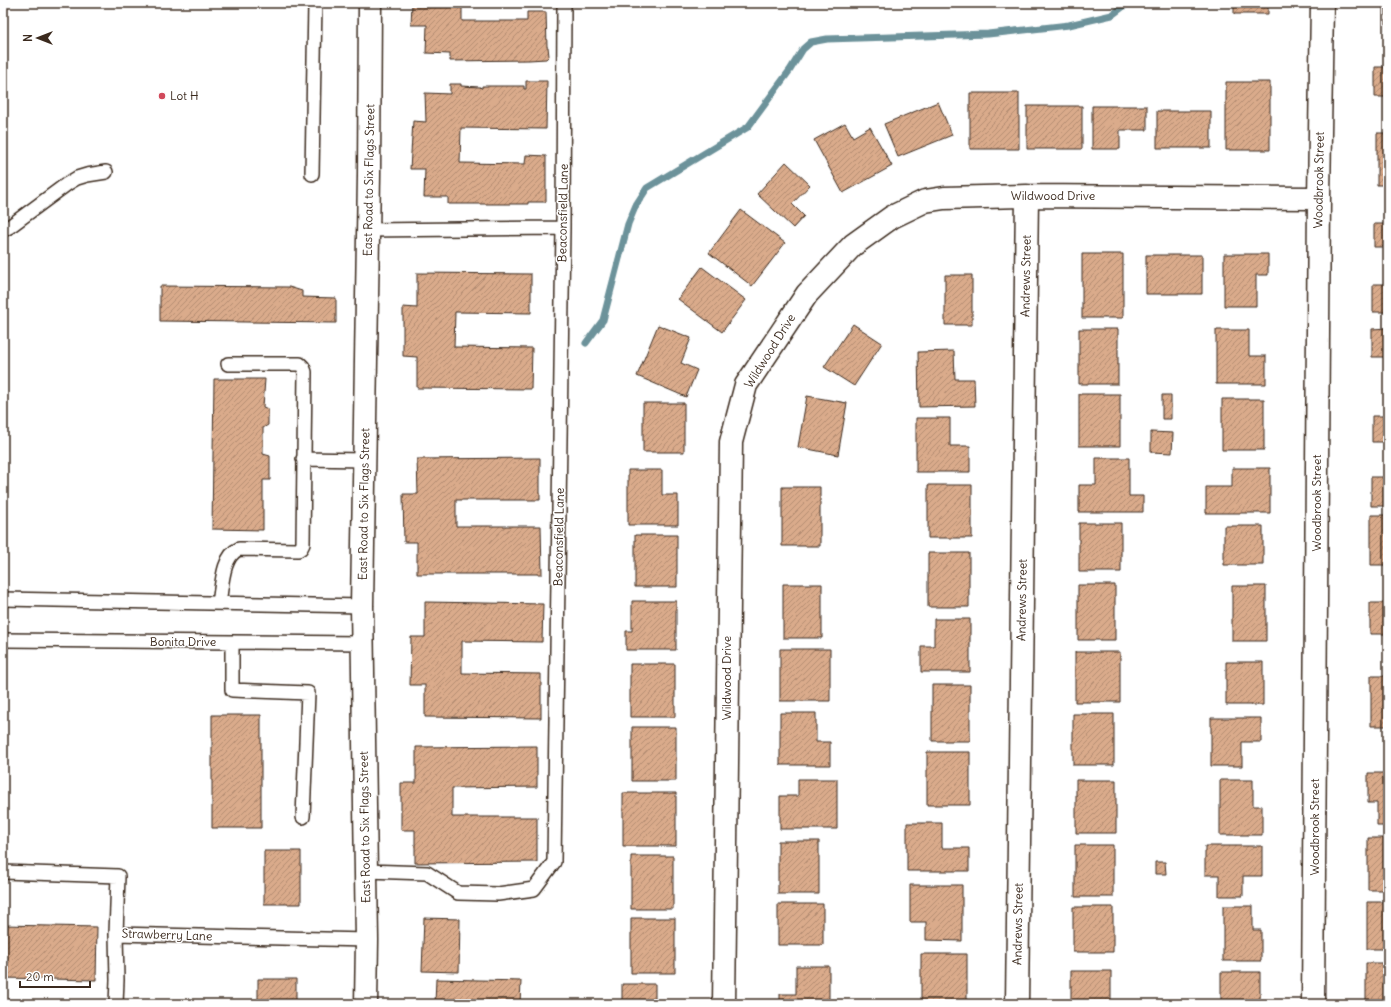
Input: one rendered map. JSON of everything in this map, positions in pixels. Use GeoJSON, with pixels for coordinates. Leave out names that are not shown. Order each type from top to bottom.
{"type":"FeatureCollection","features":[{"type":"Feature","properties":{"kind":"street","name":"East Road to Six Flags Street"},"geometry":{"type":"LineString","coordinates":[[366,1004],[367,940],[362,606],[370,3]]}},
{"type":"Feature","properties":{"kind":"street","name":"Woodbrook Street"},"geometry":{"type":"LineString","coordinates":[[1313,1004],[1319,198],[1322,3]]}},
{"type":"Feature","properties":{"kind":"street","name":"Wildwood Drive"},"geometry":{"type":"LineString","coordinates":[[724,1004],[731,442],[746,385],[807,294],[853,244],[892,217],[925,201],[944,198],[1027,196],[1319,198]]}},
{"type":"Feature","properties":{"kind":"street","name":"Andrews Street"},"geometry":{"type":"LineString","coordinates":[[1017,1004],[1027,196]]}},
{"type":"Feature","properties":{"kind":"lane"},"geometry":{"type":"LineString","coordinates":[[312,174],[315,3]]}},
{"type":"Feature","properties":{"kind":"lane","name":"Beaconsfield Lane"},"geometry":{"type":"LineString","coordinates":[[366,871],[427,873],[458,893],[498,894],[534,889],[554,862],[563,228],[564,3]]}},
{"type":"Feature","properties":{"kind":"lane"},"geometry":{"type":"LineString","coordinates":[[3,230],[77,178],[106,172]]}},
{"type":"Feature","properties":{"kind":"lane"},"geometry":{"type":"LineString","coordinates":[[368,230],[563,228]]}},
{"type":"Feature","properties":{"kind":"lane"},"geometry":{"type":"LineString","coordinates":[[220,604],[224,568],[233,552],[239,549],[298,550],[303,544],[305,372],[303,367],[300,364],[228,364]]}},
{"type":"Feature","properties":{"kind":"lane"},"geometry":{"type":"LineString","coordinates":[[303,459],[364,460]]}},
{"type":"Feature","properties":{"kind":"lane"},"geometry":{"type":"LineString","coordinates":[[3,600],[362,606]]}},
{"type":"Feature","properties":{"kind":"lane","name":"Bonita Drive"},"geometry":{"type":"LineString","coordinates":[[3,640],[363,643]]}},
{"type":"Feature","properties":{"kind":"lane"},"geometry":{"type":"LineString","coordinates":[[232,642],[232,690],[308,693],[303,817]]}},
{"type":"Feature","properties":{"kind":"lane","name":"Strawberry Lane"},"geometry":{"type":"LineString","coordinates":[[3,872],[118,876],[116,934],[367,940]]}},
{"type":"Feature","properties":{"kind":"lane"},"geometry":{"type":"LineString","coordinates":[[116,934],[116,1004]]}},
{"type":"Feature","properties":{"kind":"building"},"geometry":{"type":"Polygon","coordinates":[[[412,3],[462,3],[462,21],[527,21],[527,12],[546,12],[547,47],[549,56],[546,59],[529,60],[450,61],[450,54],[426,53],[427,25],[411,25],[412,3]]]}},
{"type":"Feature","properties":{"kind":"building"},"geometry":{"type":"Polygon","coordinates":[[[1234,3],[1268,3],[1268,14],[1234,14],[1234,3]]]}},
{"type":"Feature","properties":{"kind":"building"},"geometry":{"type":"Polygon","coordinates":[[[1386,8],[1388,8],[1388,54],[1386,54],[1386,8]]]}},
{"type":"Feature","properties":{"kind":"building"},"geometry":{"type":"Polygon","coordinates":[[[1375,67],[1388,67],[1388,121],[1385,121],[1385,97],[1375,97],[1375,67]]]}},
{"type":"Feature","properties":{"kind":"building"},"geometry":{"type":"Polygon","coordinates":[[[526,81],[547,81],[546,129],[461,128],[460,163],[525,164],[526,155],[546,156],[546,202],[528,202],[528,204],[448,204],[448,197],[424,197],[425,169],[410,169],[413,121],[426,122],[425,93],[450,94],[450,84],[461,84],[461,86],[481,88],[482,86],[524,86],[524,89],[526,89],[526,81]]]}},
{"type":"Feature","properties":{"kind":"building"},"geometry":{"type":"Polygon","coordinates":[[[1226,82],[1270,82],[1270,150],[1226,150],[1226,82]]]}},
{"type":"Feature","properties":{"kind":"building"},"geometry":{"type":"Polygon","coordinates":[[[970,93],[1019,93],[1019,149],[970,149],[970,93]]]}},
{"type":"Feature","properties":{"kind":"building"},"geometry":{"type":"Polygon","coordinates":[[[938,102],[952,135],[898,157],[884,124],[938,102]]]}},
{"type":"Feature","properties":{"kind":"building"},"geometry":{"type":"Polygon","coordinates":[[[1027,106],[1082,106],[1082,149],[1027,149],[1027,106]]]}},
{"type":"Feature","properties":{"kind":"building"},"geometry":{"type":"Polygon","coordinates":[[[1092,106],[1147,106],[1147,130],[1120,130],[1120,149],[1092,149],[1092,106]]]}},
{"type":"Feature","properties":{"kind":"building"},"geometry":{"type":"Polygon","coordinates":[[[1157,111],[1211,111],[1211,148],[1157,148],[1157,111]]]}},
{"type":"Feature","properties":{"kind":"building"},"geometry":{"type":"Polygon","coordinates":[[[845,123],[853,137],[870,127],[892,166],[843,193],[814,140],[845,123]]]}},
{"type":"Feature","properties":{"kind":"building"},"geometry":{"type":"Polygon","coordinates":[[[1377,133],[1388,133],[1388,185],[1377,185],[1377,133]]]}},
{"type":"Feature","properties":{"kind":"building"},"geometry":{"type":"Polygon","coordinates":[[[786,162],[810,185],[792,204],[804,216],[793,228],[757,194],[786,162]]]}},
{"type":"Feature","properties":{"kind":"building"},"geometry":{"type":"Polygon","coordinates":[[[741,210],[785,243],[752,286],[709,253],[741,210]]]}},
{"type":"Feature","properties":{"kind":"building"},"geometry":{"type":"Polygon","coordinates":[[[1374,224],[1388,224],[1388,247],[1374,247],[1374,224]]]}},
{"type":"Feature","properties":{"kind":"building"},"geometry":{"type":"Polygon","coordinates":[[[1082,254],[1123,254],[1123,318],[1082,318],[1082,254]]]}},
{"type":"Feature","properties":{"kind":"building"},"geometry":{"type":"Polygon","coordinates":[[[1224,254],[1268,254],[1268,275],[1256,275],[1256,306],[1224,306],[1224,254]]]}},
{"type":"Feature","properties":{"kind":"building"},"geometry":{"type":"Polygon","coordinates":[[[1146,255],[1202,255],[1202,294],[1146,294],[1146,255]]]}},
{"type":"Feature","properties":{"kind":"building"},"geometry":{"type":"Polygon","coordinates":[[[702,267],[746,300],[722,332],[678,299],[702,267]]]}},
{"type":"Feature","properties":{"kind":"building"},"geometry":{"type":"Polygon","coordinates":[[[417,273],[531,274],[531,313],[455,312],[454,347],[532,348],[531,389],[417,388],[417,357],[403,356],[403,307],[417,308],[417,273]]]}},
{"type":"Feature","properties":{"kind":"building"},"geometry":{"type":"Polygon","coordinates":[[[945,275],[972,275],[972,325],[945,325],[945,275]]]}},
{"type":"Feature","properties":{"kind":"building"},"geometry":{"type":"Polygon","coordinates":[[[1373,284],[1388,284],[1388,312],[1373,312],[1373,284]]]}},
{"type":"Feature","properties":{"kind":"building"},"geometry":{"type":"Polygon","coordinates":[[[160,286],[289,287],[302,291],[302,297],[336,298],[336,323],[160,321],[160,286]]]}},
{"type":"Feature","properties":{"kind":"building"},"geometry":{"type":"Polygon","coordinates":[[[853,324],[882,343],[854,386],[824,367],[853,324]]]}},
{"type":"Feature","properties":{"kind":"building"},"geometry":{"type":"Polygon","coordinates":[[[658,325],[691,338],[681,363],[697,370],[686,397],[637,376],[658,325]]]}},
{"type":"Feature","properties":{"kind":"building"},"geometry":{"type":"Polygon","coordinates":[[[1388,328],[1388,357],[1372,357],[1372,329],[1388,328]]]}},
{"type":"Feature","properties":{"kind":"building"},"geometry":{"type":"Polygon","coordinates":[[[1079,329],[1118,329],[1118,384],[1079,384],[1079,329]]]}},
{"type":"Feature","properties":{"kind":"building"},"geometry":{"type":"Polygon","coordinates":[[[1216,330],[1249,330],[1249,356],[1266,356],[1266,384],[1216,384],[1216,330]]]}},
{"type":"Feature","properties":{"kind":"building"},"geometry":{"type":"Polygon","coordinates":[[[954,351],[955,379],[974,379],[975,406],[919,407],[918,352],[954,351]]]}},
{"type":"Feature","properties":{"kind":"building"},"geometry":{"type":"Polygon","coordinates":[[[214,379],[265,379],[263,407],[268,409],[268,425],[263,428],[263,454],[270,456],[270,480],[263,480],[263,530],[212,529],[214,379]]]}},
{"type":"Feature","properties":{"kind":"building"},"geometry":{"type":"Polygon","coordinates":[[[1079,394],[1120,394],[1120,446],[1079,446],[1079,394]]]}},
{"type":"Feature","properties":{"kind":"building"},"geometry":{"type":"Polygon","coordinates":[[[1162,395],[1171,395],[1171,419],[1162,419],[1162,395]]]}},
{"type":"Feature","properties":{"kind":"building"},"geometry":{"type":"Polygon","coordinates":[[[807,396],[847,403],[838,455],[798,447],[807,396]]]}},
{"type":"Feature","properties":{"kind":"building"},"geometry":{"type":"Polygon","coordinates":[[[1222,399],[1264,399],[1264,450],[1222,450],[1222,399]]]}},
{"type":"Feature","properties":{"kind":"building"},"geometry":{"type":"Polygon","coordinates":[[[643,403],[684,403],[684,452],[643,452],[643,403]]]}},
{"type":"Feature","properties":{"kind":"building"},"geometry":{"type":"Polygon","coordinates":[[[1372,416],[1388,416],[1388,442],[1372,442],[1372,416]]]}},
{"type":"Feature","properties":{"kind":"building"},"geometry":{"type":"Polygon","coordinates":[[[916,418],[950,418],[950,446],[970,446],[970,472],[916,472],[916,418]]]}},
{"type":"Feature","properties":{"kind":"building"},"geometry":{"type":"Polygon","coordinates":[[[1151,432],[1173,433],[1172,453],[1151,452],[1151,432]]]}},
{"type":"Feature","properties":{"kind":"building"},"geometry":{"type":"Polygon","coordinates":[[[540,458],[540,500],[456,500],[456,526],[541,526],[542,574],[417,574],[417,542],[404,542],[403,494],[418,494],[417,459],[540,458]]]}},
{"type":"Feature","properties":{"kind":"building"},"geometry":{"type":"Polygon","coordinates":[[[1096,458],[1129,458],[1129,496],[1143,496],[1143,512],[1079,512],[1079,485],[1096,485],[1096,458]]]}},
{"type":"Feature","properties":{"kind":"building"},"geometry":{"type":"Polygon","coordinates":[[[1232,468],[1270,468],[1270,513],[1206,513],[1206,487],[1232,487],[1232,468]]]}},
{"type":"Feature","properties":{"kind":"building"},"geometry":{"type":"Polygon","coordinates":[[[628,470],[662,470],[662,495],[678,495],[678,525],[628,525],[628,470]]]}},
{"type":"Feature","properties":{"kind":"building"},"geometry":{"type":"Polygon","coordinates":[[[1371,477],[1388,477],[1388,506],[1371,506],[1371,477]]]}},
{"type":"Feature","properties":{"kind":"building"},"geometry":{"type":"Polygon","coordinates":[[[928,485],[972,485],[972,538],[928,538],[928,485]]]}},
{"type":"Feature","properties":{"kind":"building"},"geometry":{"type":"Polygon","coordinates":[[[782,487],[820,487],[820,546],[782,546],[782,487]]]}},
{"type":"Feature","properties":{"kind":"building"},"geometry":{"type":"Polygon","coordinates":[[[1371,515],[1388,515],[1388,565],[1371,565],[1371,515]]]}},
{"type":"Feature","properties":{"kind":"building"},"geometry":{"type":"Polygon","coordinates":[[[1079,523],[1121,523],[1121,572],[1079,572],[1079,523]]]}},
{"type":"Feature","properties":{"kind":"building"},"geometry":{"type":"Polygon","coordinates":[[[1224,526],[1263,526],[1263,565],[1224,565],[1224,526]]]}},
{"type":"Feature","properties":{"kind":"building"},"geometry":{"type":"Polygon","coordinates":[[[635,535],[677,535],[677,587],[635,587],[635,535]]]}},
{"type":"Feature","properties":{"kind":"building"},"geometry":{"type":"Polygon","coordinates":[[[928,553],[969,553],[969,607],[928,607],[928,553]]]}},
{"type":"Feature","properties":{"kind":"building"},"geometry":{"type":"Polygon","coordinates":[[[783,584],[822,584],[822,638],[783,638],[783,584]]]}},
{"type":"Feature","properties":{"kind":"building"},"geometry":{"type":"Polygon","coordinates":[[[1078,585],[1115,585],[1115,640],[1078,640],[1078,585]]]}},
{"type":"Feature","properties":{"kind":"building"},"geometry":{"type":"Polygon","coordinates":[[[1232,586],[1266,586],[1266,641],[1232,641],[1232,586]]]}},
{"type":"Feature","properties":{"kind":"building"},"geometry":{"type":"Polygon","coordinates":[[[632,601],[676,601],[676,650],[626,650],[626,631],[632,631],[632,601]]]}},
{"type":"Feature","properties":{"kind":"building"},"geometry":{"type":"Polygon","coordinates":[[[425,602],[543,604],[542,642],[462,641],[462,673],[541,674],[541,718],[425,717],[425,685],[410,685],[411,637],[425,637],[425,602]]]}},
{"type":"Feature","properties":{"kind":"building"},"geometry":{"type":"Polygon","coordinates":[[[1370,603],[1388,603],[1388,634],[1370,634],[1370,603]]]}},
{"type":"Feature","properties":{"kind":"building"},"geometry":{"type":"Polygon","coordinates":[[[934,619],[970,619],[970,672],[921,672],[921,646],[934,646],[934,619]]]}},
{"type":"Feature","properties":{"kind":"building"},"geometry":{"type":"Polygon","coordinates":[[[780,649],[830,649],[830,701],[780,701],[780,649]]]}},
{"type":"Feature","properties":{"kind":"building"},"geometry":{"type":"Polygon","coordinates":[[[1075,652],[1120,652],[1120,702],[1075,702],[1075,652]]]}},
{"type":"Feature","properties":{"kind":"building"},"geometry":{"type":"Polygon","coordinates":[[[1226,662],[1263,662],[1263,705],[1226,705],[1226,662]]]}},
{"type":"Feature","properties":{"kind":"building"},"geometry":{"type":"Polygon","coordinates":[[[630,664],[675,664],[675,717],[630,717],[630,664]]]}},
{"type":"Feature","properties":{"kind":"building"},"geometry":{"type":"Polygon","coordinates":[[[1371,676],[1388,676],[1388,726],[1371,726],[1371,676]]]}},
{"type":"Feature","properties":{"kind":"building"},"geometry":{"type":"Polygon","coordinates":[[[932,685],[970,685],[970,741],[932,741],[932,685]]]}},
{"type":"Feature","properties":{"kind":"building"},"geometry":{"type":"Polygon","coordinates":[[[780,713],[816,713],[816,742],[830,742],[830,765],[780,765],[780,713]]]}},
{"type":"Feature","properties":{"kind":"building"},"geometry":{"type":"Polygon","coordinates":[[[1073,714],[1114,714],[1114,765],[1073,765],[1073,714]]]}},
{"type":"Feature","properties":{"kind":"building"},"geometry":{"type":"Polygon","coordinates":[[[212,715],[261,715],[261,828],[212,828],[212,715]]]}},
{"type":"Feature","properties":{"kind":"building"},"geometry":{"type":"Polygon","coordinates":[[[1211,718],[1261,718],[1261,742],[1242,742],[1242,766],[1211,766],[1211,718]]]}},
{"type":"Feature","properties":{"kind":"building"},"geometry":{"type":"Polygon","coordinates":[[[632,727],[676,727],[676,781],[632,781],[632,727]]]}},
{"type":"Feature","properties":{"kind":"building"},"geometry":{"type":"Polygon","coordinates":[[[537,746],[537,787],[452,788],[452,817],[537,817],[537,862],[415,863],[415,830],[401,830],[401,783],[416,783],[416,747],[537,746]]]}},
{"type":"Feature","properties":{"kind":"building"},"geometry":{"type":"Polygon","coordinates":[[[927,752],[970,752],[970,805],[927,805],[927,752]]]}},
{"type":"Feature","properties":{"kind":"building"},"geometry":{"type":"Polygon","coordinates":[[[1368,773],[1388,773],[1388,826],[1377,826],[1377,803],[1368,803],[1368,773]]]}},
{"type":"Feature","properties":{"kind":"building"},"geometry":{"type":"Polygon","coordinates":[[[798,779],[837,779],[837,829],[780,829],[780,796],[798,796],[798,779]]]}},
{"type":"Feature","properties":{"kind":"building"},"geometry":{"type":"Polygon","coordinates":[[[1076,780],[1116,780],[1116,833],[1076,833],[1076,780]]]}},
{"type":"Feature","properties":{"kind":"building"},"geometry":{"type":"Polygon","coordinates":[[[1220,780],[1253,780],[1253,806],[1262,806],[1262,835],[1220,835],[1220,780]]]}},
{"type":"Feature","properties":{"kind":"building"},"geometry":{"type":"Polygon","coordinates":[[[623,793],[676,793],[676,846],[623,846],[623,793]]]}},
{"type":"Feature","properties":{"kind":"building"},"geometry":{"type":"Polygon","coordinates":[[[907,823],[942,823],[942,848],[969,848],[969,871],[907,871],[907,823]]]}},
{"type":"Feature","properties":{"kind":"building"},"geometry":{"type":"Polygon","coordinates":[[[1368,838],[1388,838],[1388,890],[1368,890],[1368,838]]]}},
{"type":"Feature","properties":{"kind":"building"},"geometry":{"type":"Polygon","coordinates":[[[778,841],[819,841],[819,894],[778,894],[778,841]]]}},
{"type":"Feature","properties":{"kind":"building"},"geometry":{"type":"Polygon","coordinates":[[[1075,845],[1113,845],[1113,897],[1075,897],[1075,845]]]}},
{"type":"Feature","properties":{"kind":"building"},"geometry":{"type":"Polygon","coordinates":[[[1205,846],[1262,846],[1262,876],[1243,876],[1243,896],[1219,896],[1219,875],[1205,875],[1205,846]]]}},
{"type":"Feature","properties":{"kind":"building"},"geometry":{"type":"Polygon","coordinates":[[[264,851],[301,851],[301,904],[264,904],[264,851]]]}},
{"type":"Feature","properties":{"kind":"building"},"geometry":{"type":"Polygon","coordinates":[[[631,856],[673,856],[673,909],[631,909],[631,856]]]}},
{"type":"Feature","properties":{"kind":"building"},"geometry":{"type":"Polygon","coordinates":[[[1155,862],[1165,862],[1166,874],[1155,874],[1155,862]]]}},
{"type":"Feature","properties":{"kind":"building"},"geometry":{"type":"Polygon","coordinates":[[[910,885],[962,885],[962,941],[926,940],[926,922],[910,922],[910,885]]]}},
{"type":"Feature","properties":{"kind":"building"},"geometry":{"type":"Polygon","coordinates":[[[1367,902],[1388,902],[1388,949],[1367,949],[1367,902]]]}},
{"type":"Feature","properties":{"kind":"building"},"geometry":{"type":"Polygon","coordinates":[[[778,904],[823,904],[823,945],[778,945],[778,904]]]}},
{"type":"Feature","properties":{"kind":"building"},"geometry":{"type":"Polygon","coordinates":[[[1223,906],[1253,906],[1253,930],[1261,930],[1261,961],[1223,961],[1223,906]]]}},
{"type":"Feature","properties":{"kind":"building"},"geometry":{"type":"Polygon","coordinates":[[[1073,907],[1113,907],[1113,952],[1073,952],[1073,907]]]}},
{"type":"Feature","properties":{"kind":"building"},"geometry":{"type":"Polygon","coordinates":[[[424,918],[460,919],[459,972],[422,971],[424,918]]]}},
{"type":"Feature","properties":{"kind":"building"},"geometry":{"type":"Polygon","coordinates":[[[631,918],[675,918],[675,973],[631,973],[631,918]]]}},
{"type":"Feature","properties":{"kind":"building"},"geometry":{"type":"Polygon","coordinates":[[[3,925],[97,927],[96,980],[3,978],[3,925]]]}},
{"type":"Feature","properties":{"kind":"building"},"geometry":{"type":"Polygon","coordinates":[[[921,954],[967,954],[967,1004],[921,1004],[921,954]]]}},
{"type":"Feature","properties":{"kind":"building"},"geometry":{"type":"Polygon","coordinates":[[[1366,963],[1388,963],[1388,1004],[1366,1004],[1366,963]]]}},
{"type":"Feature","properties":{"kind":"building"},"geometry":{"type":"Polygon","coordinates":[[[796,966],[829,966],[829,1004],[780,1004],[780,994],[796,994],[796,966]]]}},
{"type":"Feature","properties":{"kind":"building"},"geometry":{"type":"Polygon","coordinates":[[[1071,971],[1111,971],[1111,1004],[1071,1004],[1071,971]]]}},
{"type":"Feature","properties":{"kind":"building"},"geometry":{"type":"Polygon","coordinates":[[[1221,972],[1260,972],[1260,1004],[1221,1004],[1221,972]]]}},
{"type":"Feature","properties":{"kind":"building"},"geometry":{"type":"Polygon","coordinates":[[[258,979],[296,979],[296,1004],[258,1004],[258,979]]]}},
{"type":"Feature","properties":{"kind":"building"},"geometry":{"type":"Polygon","coordinates":[[[436,979],[521,981],[520,1004],[435,1004],[436,979]]]}},
{"type":"Feature","properties":{"kind":"building"},"geometry":{"type":"Polygon","coordinates":[[[622,984],[655,984],[655,1004],[622,1004],[622,984]]]}},
{"type":"Feature","properties":{"kind":"waterway"},"geometry":{"type":"LineString","coordinates":[[586,343],[603,320],[628,224],[636,205],[647,188],[748,127],[790,70],[803,49],[811,42],[827,39],[988,34],[1069,25],[1112,15],[1128,3]]}},
{"type":"Feature","properties":{"kind":"place","name":"Lot H"},"geometry":{"type":"Point","coordinates":[162,96]}}]}
